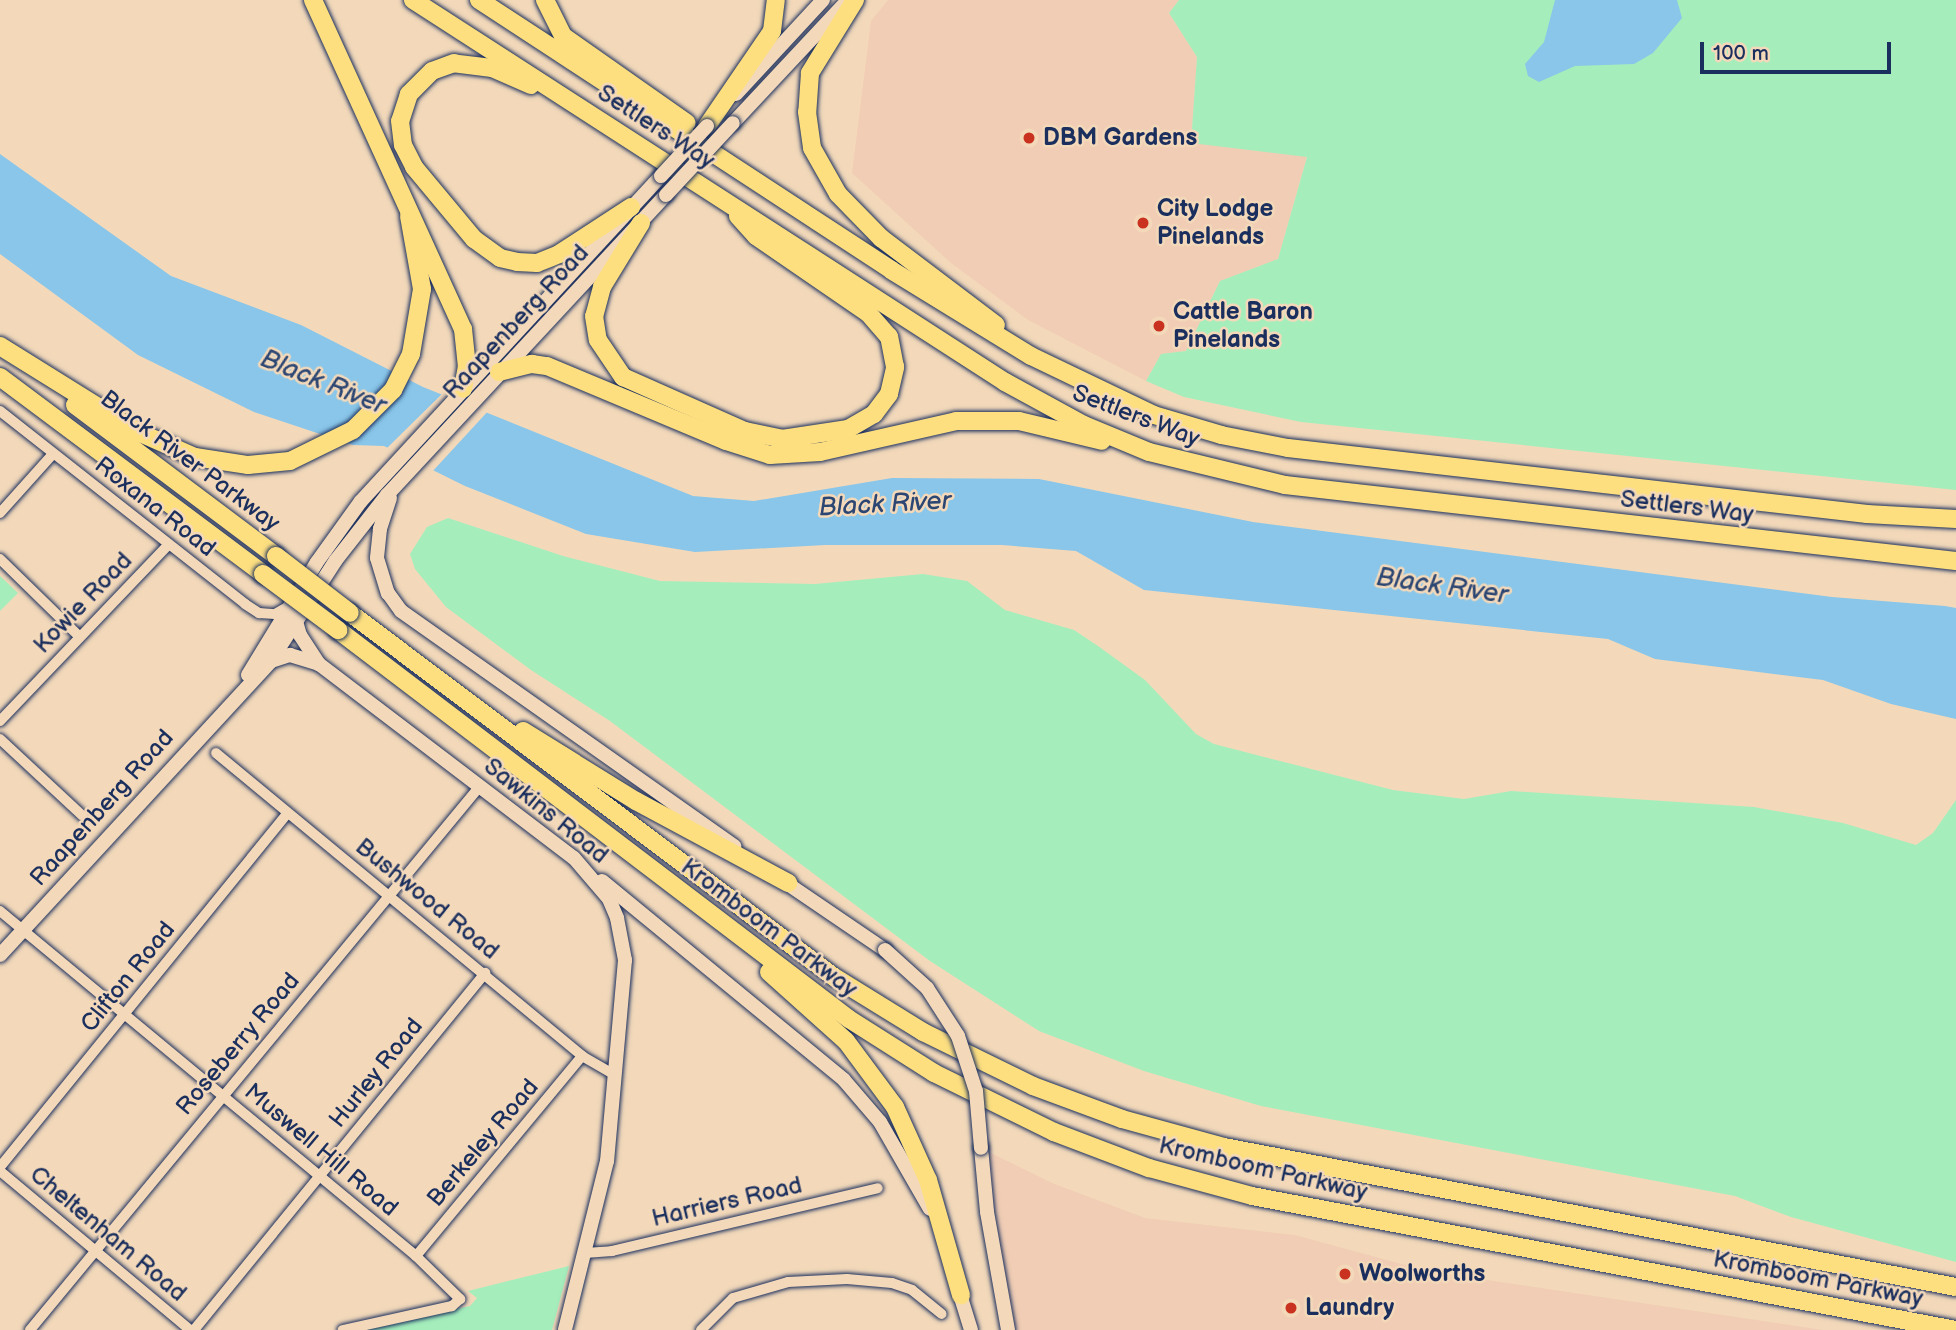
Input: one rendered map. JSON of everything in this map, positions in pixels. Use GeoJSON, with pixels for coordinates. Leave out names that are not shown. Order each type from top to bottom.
{"type":"FeatureCollection","features":[{"type":"Feature","properties":{"kind":"highway"},"geometry":{"type":"LineString","coordinates":[[313,0],[409,216],[463,329],[467,366],[466,394]]}},
{"type":"Feature","properties":{"kind":"highway","name":"Settlers Way"},"geometry":{"type":"LineString","coordinates":[[413,0],[1024,394],[1130,445],[1194,466],[1285,485],[1956,561]]}},
{"type":"Feature","properties":{"kind":"highway","name":"Settlers Way"},"geometry":{"type":"LineString","coordinates":[[479,0],[750,179],[1031,356],[1134,407],[1197,429],[1265,444],[1867,514],[1956,520]]}},
{"type":"Feature","properties":{"kind":"highway"},"geometry":{"type":"LineString","coordinates":[[545,0],[563,36],[688,124],[750,179]]}},
{"type":"Feature","properties":{"kind":"highway"},"geometry":{"type":"LineString","coordinates":[[715,117],[772,31],[776,0]]}},
{"type":"Feature","properties":{"kind":"highway"},"geometry":{"type":"LineString","coordinates":[[855,0],[809,80],[807,112],[812,148],[823,171],[881,238],[980,311],[1031,356]]}},
{"type":"Feature","properties":{"kind":"highway"},"geometry":{"type":"LineString","coordinates":[[567,99],[492,68],[454,63],[432,71],[409,94],[400,121],[403,145],[414,167],[474,239],[500,258],[537,263],[549,260],[631,207]]}},
{"type":"Feature","properties":{"kind":"highway"},"geometry":{"type":"LineString","coordinates":[[641,223],[602,287],[594,316],[601,348],[623,377],[745,431],[782,439],[848,429],[874,414],[889,394],[895,367],[888,337],[868,313],[756,236],[719,196]]}},
{"type":"Feature","properties":{"kind":"highway"},"geometry":{"type":"LineString","coordinates":[[0,347],[138,432],[195,457],[248,465],[290,461],[353,430],[393,390],[411,354],[422,289],[409,216]]}},
{"type":"Feature","properties":{"kind":"highway","name":"Black River Parkway"},"geometry":{"type":"LineString","coordinates":[[0,347],[351,613]]}},
{"type":"Feature","properties":{"kind":"highway"},"geometry":{"type":"LineString","coordinates":[[499,372],[532,364],[547,366],[726,441],[770,455],[820,452],[956,421],[1019,421],[1130,445]]}},
{"type":"Feature","properties":{"kind":"highway","name":"Black River Parkway"},"geometry":{"type":"LineString","coordinates":[[0,377],[338,631]]}},
{"type":"Feature","properties":{"kind":"highway","name":"Kromboom Parkway"},"geometry":{"type":"LineString","coordinates":[[351,613],[834,977],[935,1038],[1067,1099],[1236,1150],[1956,1286]]}},
{"type":"Feature","properties":{"kind":"highway","name":"Kromboom Parkway"},"geometry":{"type":"LineString","coordinates":[[338,631],[661,877],[905,1056],[1023,1119],[1116,1157],[1252,1196],[1956,1330]]}},
{"type":"Feature","properties":{"kind":"highway"},"geometry":{"type":"LineString","coordinates":[[428,672],[636,801],[788,883]]}},
{"type":"Feature","properties":{"kind":"highway"},"geometry":{"type":"LineString","coordinates":[[661,877],[826,1024],[870,1070],[916,1149],[961,1294]]}},
{"type":"Feature","properties":{"kind":"main road","name":"Raapenberg Road"},"geometry":{"type":"LineString","coordinates":[[238,692],[340,529],[398,458],[466,394],[631,207],[823,0]]}},
{"type":"Feature","properties":{"kind":"main road","name":"Raapenberg Road"},"geometry":{"type":"LineString","coordinates":[[0,955],[238,692],[270,662],[352,537],[413,468],[466,394],[499,372],[848,0]]}},
{"type":"Feature","properties":{"kind":"main road"},"geometry":{"type":"LineString","coordinates":[[393,490],[380,529],[377,558],[388,593],[401,611],[885,950],[927,988],[958,1037],[976,1091],[987,1212],[1008,1330]]}},
{"type":"Feature","properties":{"kind":"main road","name":"Sawkins Road"},"geometry":{"type":"LineString","coordinates":[[291,604],[297,624],[319,664],[575,858],[609,899],[625,947],[604,1181],[565,1330]]}},
{"type":"Feature","properties":{"kind":"main road"},"geometry":{"type":"LineString","coordinates":[[270,662],[289,655],[319,664]]}},
{"type":"Feature","properties":{"kind":"main road"},"geometry":{"type":"LineString","coordinates":[[575,858],[819,1057],[864,1102],[920,1186],[961,1294],[971,1330]]}},
{"type":"Feature","properties":{"kind":"street","name":"Roxana Road"},"geometry":{"type":"LineString","coordinates":[[0,411],[245,604],[259,613],[275,614],[291,604]]}},
{"type":"Feature","properties":{"kind":"street"},"geometry":{"type":"LineString","coordinates":[[0,513],[53,454]]}},
{"type":"Feature","properties":{"kind":"street","name":"Kowie Road"},"geometry":{"type":"LineString","coordinates":[[0,722],[168,545]]}},
{"type":"Feature","properties":{"kind":"street"},"geometry":{"type":"LineString","coordinates":[[0,559],[79,636]]}},
{"type":"Feature","properties":{"kind":"street"},"geometry":{"type":"LineString","coordinates":[[0,739],[83,816]]}},
{"type":"Feature","properties":{"kind":"street","name":"Bushwood Road"},"geometry":{"type":"LineString","coordinates":[[216,753],[582,1056],[613,1074]]}},
{"type":"Feature","properties":{"kind":"street","name":"Roseberry Road"},"geometry":{"type":"LineString","coordinates":[[30,1330],[94,1248],[481,786]]}},
{"type":"Feature","properties":{"kind":"street","name":"Clifton Road"},"geometry":{"type":"LineString","coordinates":[[0,1169],[288,813]]}},
{"type":"Feature","properties":{"kind":"street","name":"Muswell Hill Road"},"geometry":{"type":"LineString","coordinates":[[0,911],[416,1256],[460,1298],[452,1306],[343,1330]]}},
{"type":"Feature","properties":{"kind":"street","name":"Hurley Road"},"geometry":{"type":"LineString","coordinates":[[192,1330],[485,973]]}},
{"type":"Feature","properties":{"kind":"street","name":"Berkeley Road"},"geometry":{"type":"LineString","coordinates":[[416,1256],[582,1056]]}},
{"type":"Feature","properties":{"kind":"street","name":"Cheltenham Road"},"geometry":{"type":"LineString","coordinates":[[0,1169],[192,1330]]}},
{"type":"Feature","properties":{"kind":"street","name":"Harriers Road"},"geometry":{"type":"LineString","coordinates":[[585,1253],[612,1251],[878,1188]]}},
{"type":"Feature","properties":{"kind":"street"},"geometry":{"type":"LineString","coordinates":[[701,1330],[733,1298],[788,1282],[847,1279],[892,1283],[912,1290],[942,1314]]}},
{"type":"Feature","properties":{"kind":"shaded area"},"geometry":{"type":"Polygon","coordinates":[[[888,0],[1179,0],[1169,13],[1197,57],[1191,142],[1307,156],[1278,259],[1220,281],[1186,351],[1161,354],[1146,381],[1028,320],[951,263],[852,173],[871,21],[888,0]]]}},
{"type":"Feature","properties":{"kind":"shaded area"},"geometry":{"type":"Polygon","coordinates":[[[981,1148],[1052,1183],[1145,1218],[1295,1235],[1427,1271],[1823,1330],[1008,1330],[981,1148]]]}},
{"type":"Feature","properties":{"kind":"green space"},"geometry":{"type":"Polygon","coordinates":[[[1179,0],[1956,0],[1956,490],[1301,422],[1184,397],[1146,381],[1161,354],[1186,351],[1220,281],[1278,259],[1307,157],[1191,143],[1197,57],[1169,13],[1179,0]]]}},
{"type":"Feature","properties":{"kind":"green space"},"geometry":{"type":"Polygon","coordinates":[[[448,518],[563,556],[660,581],[815,584],[923,574],[967,581],[1005,610],[1074,630],[1145,680],[1196,734],[1214,744],[1393,790],[1464,799],[1511,791],[1754,807],[1843,823],[1916,845],[1933,833],[1956,800],[1956,1262],[1791,1217],[1735,1196],[1261,1106],[1144,1071],[1039,1031],[930,961],[610,721],[531,670],[446,607],[415,569],[410,554],[427,527],[448,518]]]}},
{"type":"Feature","properties":{"kind":"green space"},"geometry":{"type":"Polygon","coordinates":[[[0,576],[18,593],[0,611],[0,576]]]}},
{"type":"Feature","properties":{"kind":"green space"},"geometry":{"type":"Polygon","coordinates":[[[569,1266],[552,1330],[357,1330],[470,1306],[477,1298],[468,1291],[569,1266]]]}},
{"type":"Feature","properties":{"kind":"water"},"geometry":{"type":"Polygon","coordinates":[[[1555,0],[1677,0],[1682,18],[1653,53],[1634,64],[1575,66],[1539,82],[1528,76],[1525,64],[1544,42],[1555,0]]]}},
{"type":"Feature","properties":{"kind":"water","name":"Black River"},"geometry":{"type":"Polygon","coordinates":[[[0,154],[171,276],[301,325],[423,387],[693,496],[754,501],[892,478],[1039,479],[1253,522],[1832,597],[1945,606],[1956,608],[1956,719],[1891,704],[1823,680],[1655,659],[1608,639],[1144,590],[1076,551],[1002,545],[825,545],[695,552],[586,534],[465,486],[384,446],[353,445],[254,412],[138,355],[0,254],[0,154]]]}},
{"type":"Feature","properties":{"kind":"pier"},"geometry":{"type":"Polygon","coordinates":[[[445,391],[490,409],[431,473],[386,449],[445,391]]]}},
{"type":"Feature","properties":{"kind":"place","name":"DBM Gardens"},"geometry":{"type":"Point","coordinates":[1029,138]}},
{"type":"Feature","properties":{"kind":"place","name":"City Lodge Pinelands"},"geometry":{"type":"Point","coordinates":[1143,223]}},
{"type":"Feature","properties":{"kind":"place","name":"Cattle Baron Pinelands"},"geometry":{"type":"Point","coordinates":[1159,326]}},
{"type":"Feature","properties":{"kind":"place","name":"Woolworths"},"geometry":{"type":"Point","coordinates":[1345,1274]}},
{"type":"Feature","properties":{"kind":"place","name":"Laundry"},"geometry":{"type":"Point","coordinates":[1291,1308]}}]}
